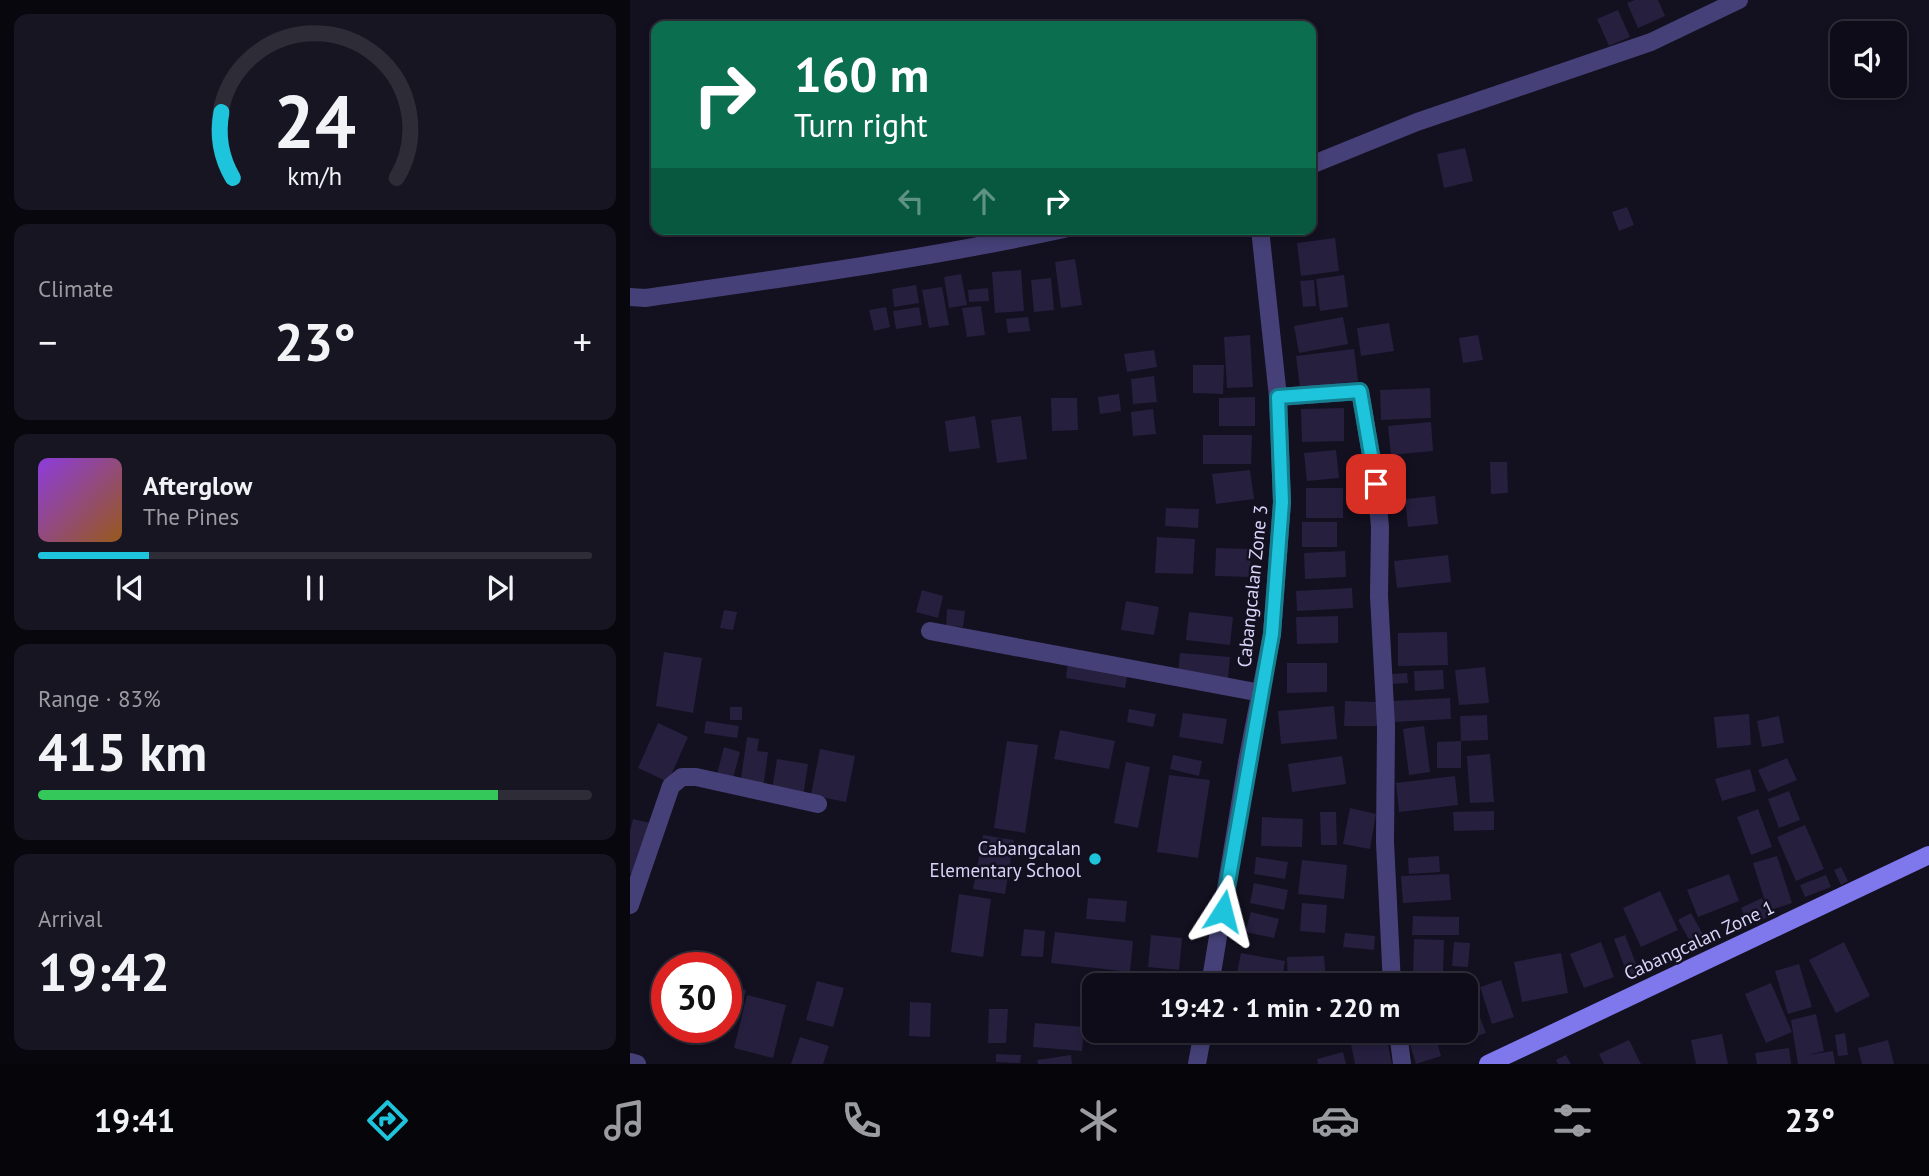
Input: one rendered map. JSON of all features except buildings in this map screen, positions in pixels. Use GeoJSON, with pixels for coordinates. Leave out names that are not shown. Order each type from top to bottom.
{"type":"FeatureCollection","features":[{"type":"Feature","properties":{"kind":"street"},"geometry":{"type":"LineString","coordinates":[[1316,163],[1417,122],[1651,42],[1739,0]]}},
{"type":"Feature","properties":{"kind":"street"},"geometry":{"type":"LineString","coordinates":[[630,297],[645,298],[833,272],[1037,235]]}},
{"type":"Feature","properties":{"kind":"street","name":"Cabangcalan Zone 3"},"geometry":{"type":"LineString","coordinates":[[1212,973],[1272,634],[1282,502],[1278,397],[1261,235]]}},
{"type":"Feature","properties":{"kind":"street"},"geometry":{"type":"LineString","coordinates":[[1278,397],[1360,391],[1376,484],[1380,527],[1379,596],[1386,726],[1385,842],[1391,973]]}},
{"type":"Feature","properties":{"kind":"street"},"geometry":{"type":"LineString","coordinates":[[930,631],[1261,693]]}},
{"type":"Feature","properties":{"kind":"street"},"geometry":{"type":"LineString","coordinates":[[630,905],[671,786],[682,777],[696,777],[818,804]]}},
{"type":"Feature","properties":{"kind":"street","name":"Cabangcalan Zone 1"},"geometry":{"type":"LineString","coordinates":[[1488,1064],[1929,855]]}},
{"type":"Feature","properties":{"kind":"street"},"geometry":{"type":"LineString","coordinates":[[1197,1064],[1201,1043]]}},
{"type":"Feature","properties":{"kind":"street"},"geometry":{"type":"LineString","coordinates":[[1399,1043],[1402,1064]]}},
{"type":"Feature","properties":{"kind":"street"},"geometry":{"type":"LineString","coordinates":[[630,1062],[638,1064]]}},
{"type":"Feature","properties":{"kind":"place","name":"Cabangcalan Elementary School"},"geometry":{"type":"Point","coordinates":[1095,859]}},
{"type":"Feature","properties":{"kind":"route"},"geometry":{"type":"LineString","coordinates":[[1223,911],[1247,762],[1272,634],[1282,502],[1278,397],[1360,391],[1376,484]]}}]}
